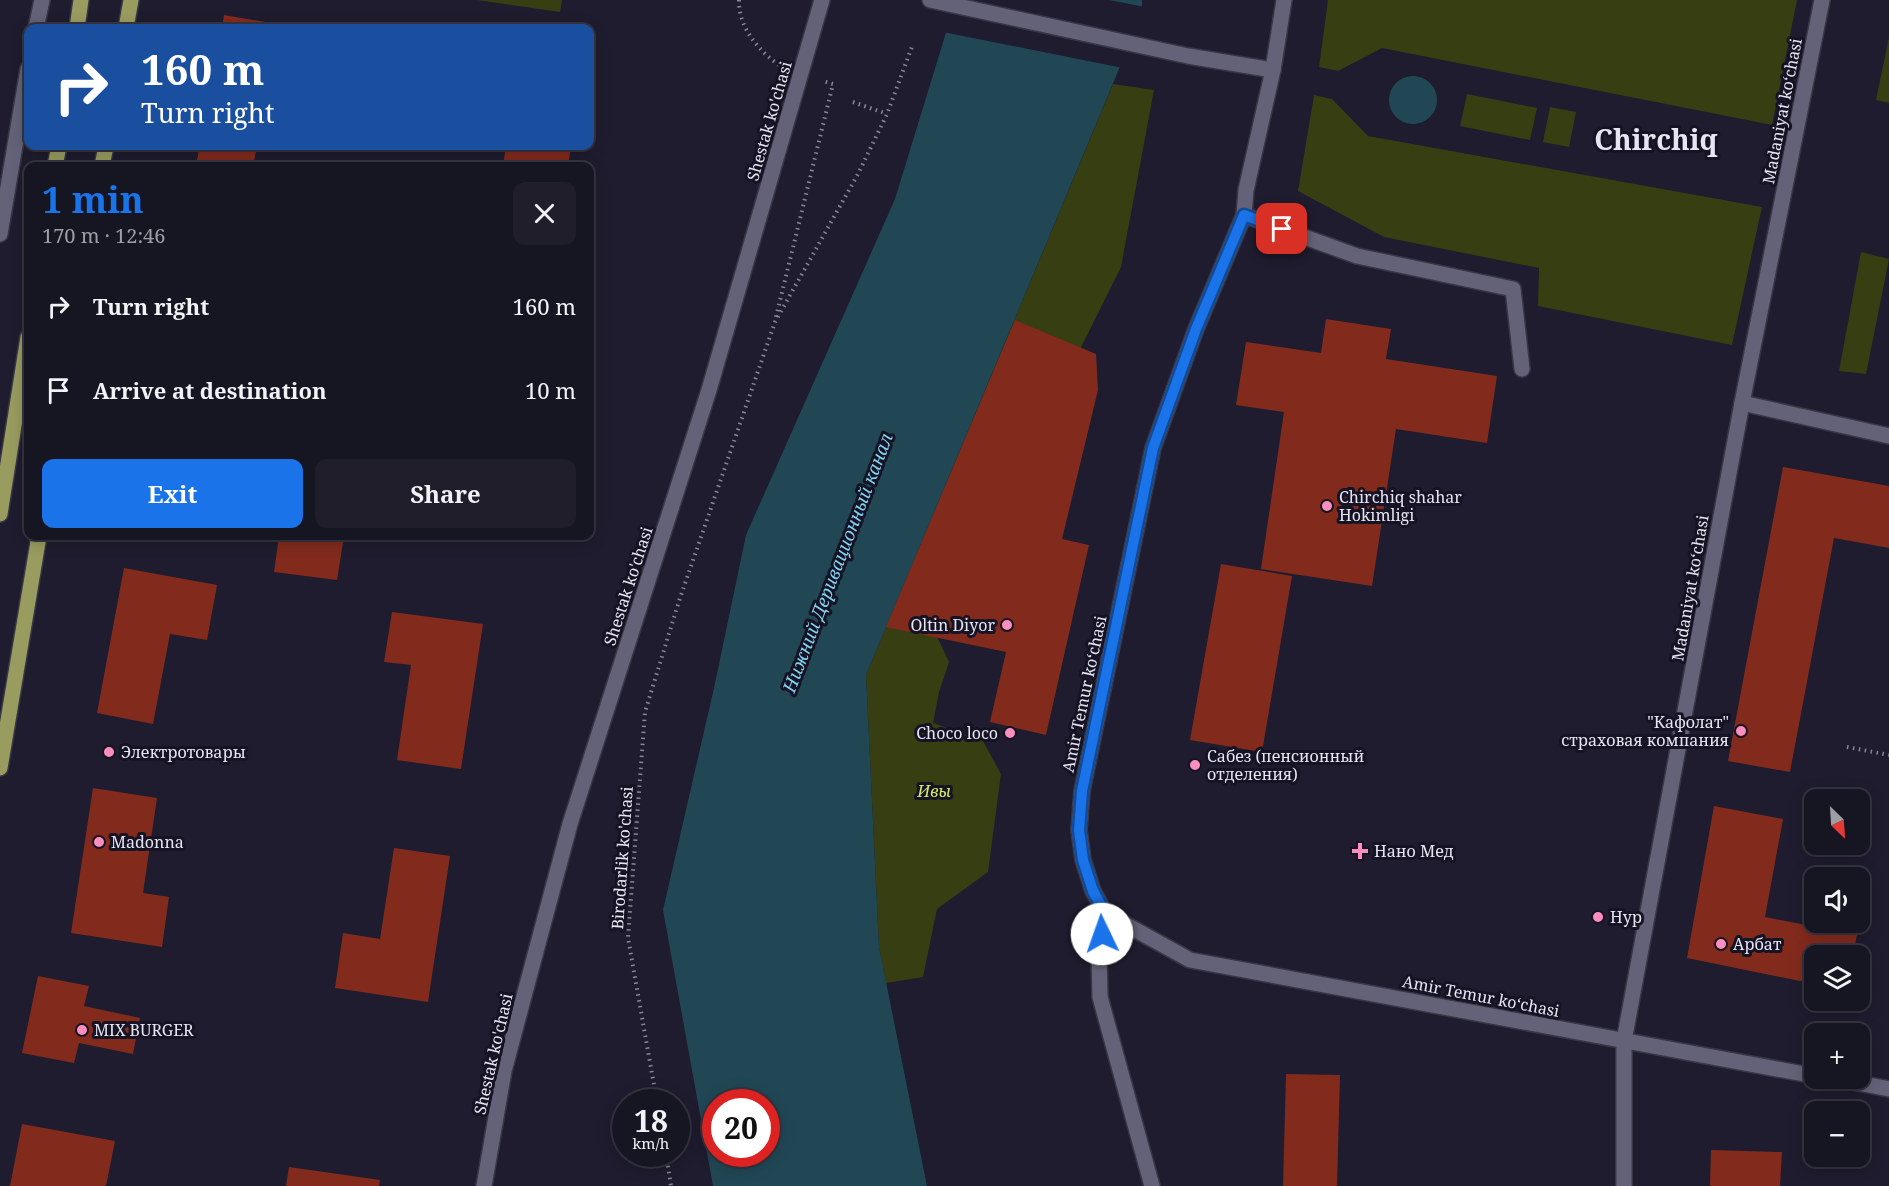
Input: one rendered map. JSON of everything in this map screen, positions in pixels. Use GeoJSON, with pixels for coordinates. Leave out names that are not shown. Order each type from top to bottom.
{"type":"FeatureCollection","features":[{"type":"Feature","properties":{"kind":"main road"},"geometry":{"type":"LineString","coordinates":[[78,24],[81,0]]}},
{"type":"Feature","properties":{"kind":"main road"},"geometry":{"type":"LineString","coordinates":[[127,24],[131,0]]}},
{"type":"Feature","properties":{"kind":"main road"},"geometry":{"type":"LineString","coordinates":[[0,514],[24,362]]}},
{"type":"Feature","properties":{"kind":"main road"},"geometry":{"type":"LineString","coordinates":[[0,768],[38,540]]}},
{"type":"Feature","properties":{"kind":"street"},"geometry":{"type":"LineString","coordinates":[[37,24],[42,0]]}},
{"type":"Feature","properties":{"kind":"street","name":"Shestak ko'chasi"},"geometry":{"type":"LineString","coordinates":[[484,1186],[504,1071],[570,824],[709,390],[822,0]]}},
{"type":"Feature","properties":{"kind":"street"},"geometry":{"type":"LineString","coordinates":[[930,0],[1188,56],[1273,70]]}},
{"type":"Feature","properties":{"kind":"street","name":"Amir Temur ko‘chasi"},"geometry":{"type":"LineString","coordinates":[[1284,0],[1273,70],[1246,190],[1244,215],[1196,329],[1153,448],[1085,780],[1079,830],[1083,860],[1093,891],[1105,913],[1190,960],[1804,1074]]}},
{"type":"Feature","properties":{"kind":"street","name":"Madaniyat ko‘chasi"},"geometry":{"type":"LineString","coordinates":[[1624,1186],[1624,1041],[1742,403],[1822,0]]}},
{"type":"Feature","properties":{"kind":"street"},"geometry":{"type":"LineString","coordinates":[[0,234],[24,93]]}},
{"type":"Feature","properties":{"kind":"street"},"geometry":{"type":"LineString","coordinates":[[1244,215],[1357,256],[1513,289],[1522,369]]}},
{"type":"Feature","properties":{"kind":"street"},"geometry":{"type":"LineString","coordinates":[[1742,403],[1889,436]]}},
{"type":"Feature","properties":{"kind":"street"},"geometry":{"type":"LineString","coordinates":[[1105,913],[1099,954],[1100,998],[1152,1186]]}},
{"type":"Feature","properties":{"kind":"street"},"geometry":{"type":"LineString","coordinates":[[1870,1085],[1889,1089]]}},
{"type":"Feature","properties":{"kind":"path"},"geometry":{"type":"LineString","coordinates":[[739,0],[739,8],[751,39],[778,65]]}},
{"type":"Feature","properties":{"kind":"path"},"geometry":{"type":"LineString","coordinates":[[775,322],[858,174],[887,114],[913,44]]}},
{"type":"Feature","properties":{"kind":"path"},"geometry":{"type":"LineString","coordinates":[[775,322],[833,84]]}},
{"type":"Feature","properties":{"kind":"path"},"geometry":{"type":"LineString","coordinates":[[853,102],[887,114]]}},
{"type":"Feature","properties":{"kind":"path","name":"Birodarlik ko'chasi"},"geometry":{"type":"LineString","coordinates":[[655,1089],[628,938],[645,712],[663,651],[775,322]]}},
{"type":"Feature","properties":{"kind":"path"},"geometry":{"type":"LineString","coordinates":[[1847,747],[1889,755]]}},
{"type":"Feature","properties":{"kind":"path"},"geometry":{"type":"LineString","coordinates":[[668,1167],[671,1186]]}},
{"type":"Feature","properties":{"kind":"green space"},"geometry":{"type":"Polygon","coordinates":[[[477,0],[562,0],[560,12],[477,0]]]}},
{"type":"Feature","properties":{"kind":"green space"},"geometry":{"type":"Polygon","coordinates":[[[1328,0],[1797,0],[1772,125],[1382,48],[1338,71],[1319,67],[1328,0]]]}},
{"type":"Feature","properties":{"kind":"green space"},"geometry":{"type":"Polygon","coordinates":[[[1889,37],[1889,103],[1876,100],[1889,37]]]}},
{"type":"Feature","properties":{"kind":"green space","name":"Ивы"},"geometry":{"type":"Polygon","coordinates":[[[1113,84],[1154,90],[1121,267],[993,524],[926,613],[949,662],[939,692],[933,723],[983,741],[1001,774],[988,872],[937,909],[923,977],[886,983],[879,947],[866,675],[1113,84]]]}},
{"type":"Feature","properties":{"kind":"green space"},"geometry":{"type":"Polygon","coordinates":[[[1467,94],[1537,108],[1530,140],[1460,126],[1467,94]]]}},
{"type":"Feature","properties":{"kind":"green space"},"geometry":{"type":"Polygon","coordinates":[[[1314,95],[1332,99],[1368,136],[1762,207],[1732,345],[1538,306],[1539,268],[1384,237],[1298,191],[1314,95]]]}},
{"type":"Feature","properties":{"kind":"green space"},"geometry":{"type":"Polygon","coordinates":[[[1550,107],[1576,112],[1569,147],[1543,142],[1550,107]]]}},
{"type":"Feature","properties":{"kind":"green space"},"geometry":{"type":"Polygon","coordinates":[[[1861,252],[1889,259],[1866,374],[1839,371],[1861,252]]]}},
{"type":"Feature","properties":{"kind":"water","name":"Нижний Деривационный канал"},"geometry":{"type":"Polygon","coordinates":[[[956,0],[1142,0],[1142,14],[866,675],[879,947],[927,1186],[713,1186],[710,1167],[780,1167],[780,1089],[702,1089],[702,1125],[663,910],[714,688],[746,535],[895,199],[956,0]]]}},
{"type":"Feature","properties":{"kind":"water"},"geometry":{"type":"Polygon","coordinates":[[[1408,76],[1418,76],[1433,86],[1437,100],[1433,114],[1427,120],[1418,124],[1408,124],[1393,114],[1389,105],[1389,95],[1399,80],[1408,76]]]}},
{"type":"Feature","properties":{"kind":"pier"},"geometry":{"type":"Polygon","coordinates":[[[953,0],[1109,0],[1145,7],[1145,15],[1123,68],[943,32],[953,0]]]}},
{"type":"Feature","properties":{"kind":"building"},"geometry":{"type":"Polygon","coordinates":[[[224,15],[277,24],[223,24],[224,15]]]}},
{"type":"Feature","properties":{"kind":"building"},"geometry":{"type":"Polygon","coordinates":[[[199,150],[256,150],[254,162],[197,160],[199,150]]]}},
{"type":"Feature","properties":{"kind":"building"},"geometry":{"type":"Polygon","coordinates":[[[505,150],[570,150],[569,162],[504,162],[505,150]]]}},
{"type":"Feature","properties":{"kind":"building","name":"Chirchiq shahar Hokimligi"},"geometry":{"type":"Polygon","coordinates":[[[1326,319],[1391,329],[1386,359],[1497,376],[1487,443],[1396,429],[1372,586],[1261,569],[1284,412],[1236,405],[1246,342],[1321,353],[1326,319]]]}},
{"type":"Feature","properties":{"kind":"building"},"geometry":{"type":"Polygon","coordinates":[[[1015,320],[1096,354],[1098,390],[1062,539],[1089,545],[1046,735],[990,722],[1006,652],[886,627],[1015,320]]]}},
{"type":"Feature","properties":{"kind":"building"},"geometry":{"type":"Polygon","coordinates":[[[1783,467],[1889,486],[1889,548],[1834,538],[1790,772],[1728,761],[1783,467]]]}},
{"type":"Feature","properties":{"kind":"building"},"geometry":{"type":"Polygon","coordinates":[[[278,540],[343,540],[337,580],[274,572],[278,540]]]}},
{"type":"Feature","properties":{"kind":"building"},"geometry":{"type":"Polygon","coordinates":[[[1221,564],[1292,576],[1262,752],[1190,740],[1221,564]]]}},
{"type":"Feature","properties":{"kind":"building"},"geometry":{"type":"Polygon","coordinates":[[[124,568],[217,585],[207,640],[170,634],[153,724],[97,713],[124,568]]]}},
{"type":"Feature","properties":{"kind":"building"},"geometry":{"type":"Polygon","coordinates":[[[392,612],[483,624],[461,769],[397,760],[411,665],[384,662],[392,612]]]}},
{"type":"Feature","properties":{"kind":"building"},"geometry":{"type":"Polygon","coordinates":[[[93,788],[157,798],[143,893],[169,897],[162,947],[71,933],[93,788]]]}},
{"type":"Feature","properties":{"kind":"building"},"geometry":{"type":"Polygon","coordinates":[[[1714,806],[1783,819],[1765,917],[1804,925],[1804,933],[1857,935],[1855,945],[1804,945],[1804,982],[1687,958],[1714,806]]]}},
{"type":"Feature","properties":{"kind":"building"},"geometry":{"type":"Polygon","coordinates":[[[394,848],[450,856],[428,1002],[335,988],[343,933],[380,939],[394,848]]]}},
{"type":"Feature","properties":{"kind":"building","name":"MIX BURGER"},"geometry":{"type":"Polygon","coordinates":[[[38,976],[89,986],[84,1006],[140,1018],[133,1054],[79,1043],[74,1063],[22,1053],[38,976]]]}},
{"type":"Feature","properties":{"kind":"building"},"geometry":{"type":"Polygon","coordinates":[[[1286,1074],[1340,1075],[1337,1186],[1283,1186],[1286,1074]]]}},
{"type":"Feature","properties":{"kind":"building"},"geometry":{"type":"Polygon","coordinates":[[[22,1124],[115,1141],[106,1186],[10,1186],[22,1124]]]}},
{"type":"Feature","properties":{"kind":"building"},"geometry":{"type":"Polygon","coordinates":[[[1711,1150],[1782,1152],[1780,1186],[1710,1186],[1711,1150]]]}},
{"type":"Feature","properties":{"kind":"building"},"geometry":{"type":"Polygon","coordinates":[[[289,1167],[380,1180],[379,1186],[286,1186],[289,1167]]]}},
{"type":"Feature","properties":{"kind":"place","name":"Chirchiq shahar Hokimligi"},"geometry":{"type":"Point","coordinates":[1327,506]}},
{"type":"Feature","properties":{"kind":"place","name":"Oltin Diyor"},"geometry":{"type":"Point","coordinates":[1007,625]}},
{"type":"Feature","properties":{"kind":"place","name":"\"Кафолат\" страховая компания"},"geometry":{"type":"Point","coordinates":[1741,731]}},
{"type":"Feature","properties":{"kind":"place","name":"Choco loco"},"geometry":{"type":"Point","coordinates":[1010,733]}},
{"type":"Feature","properties":{"kind":"place","name":"Электротовары"},"geometry":{"type":"Point","coordinates":[109,752]}},
{"type":"Feature","properties":{"kind":"place","name":"Сабез (пенсионный отделения)"},"geometry":{"type":"Point","coordinates":[1195,765]}},
{"type":"Feature","properties":{"kind":"place","name":"Madonna"},"geometry":{"type":"Point","coordinates":[99,842]}},
{"type":"Feature","properties":{"kind":"place","name":"Нано Мед"},"geometry":{"type":"Point","coordinates":[1360,851]}},
{"type":"Feature","properties":{"kind":"place","name":"Нур"},"geometry":{"type":"Point","coordinates":[1598,917]}},
{"type":"Feature","properties":{"kind":"place","name":"Арбат"},"geometry":{"type":"Point","coordinates":[1721,944]}},
{"type":"Feature","properties":{"kind":"place","name":"MIX BURGER"},"geometry":{"type":"Point","coordinates":[82,1030]}},
{"type":"Feature","properties":{"kind":"district","name":"Chirchiq"},"geometry":{"type":"Point","coordinates":[1656,140]}},
{"type":"Feature","properties":{"kind":"route"},"geometry":{"type":"LineString","coordinates":[[1102,934],[1105,913],[1093,891],[1083,860],[1079,830],[1082,791],[1153,448],[1196,329],[1244,215],[1282,229]]}}]}
